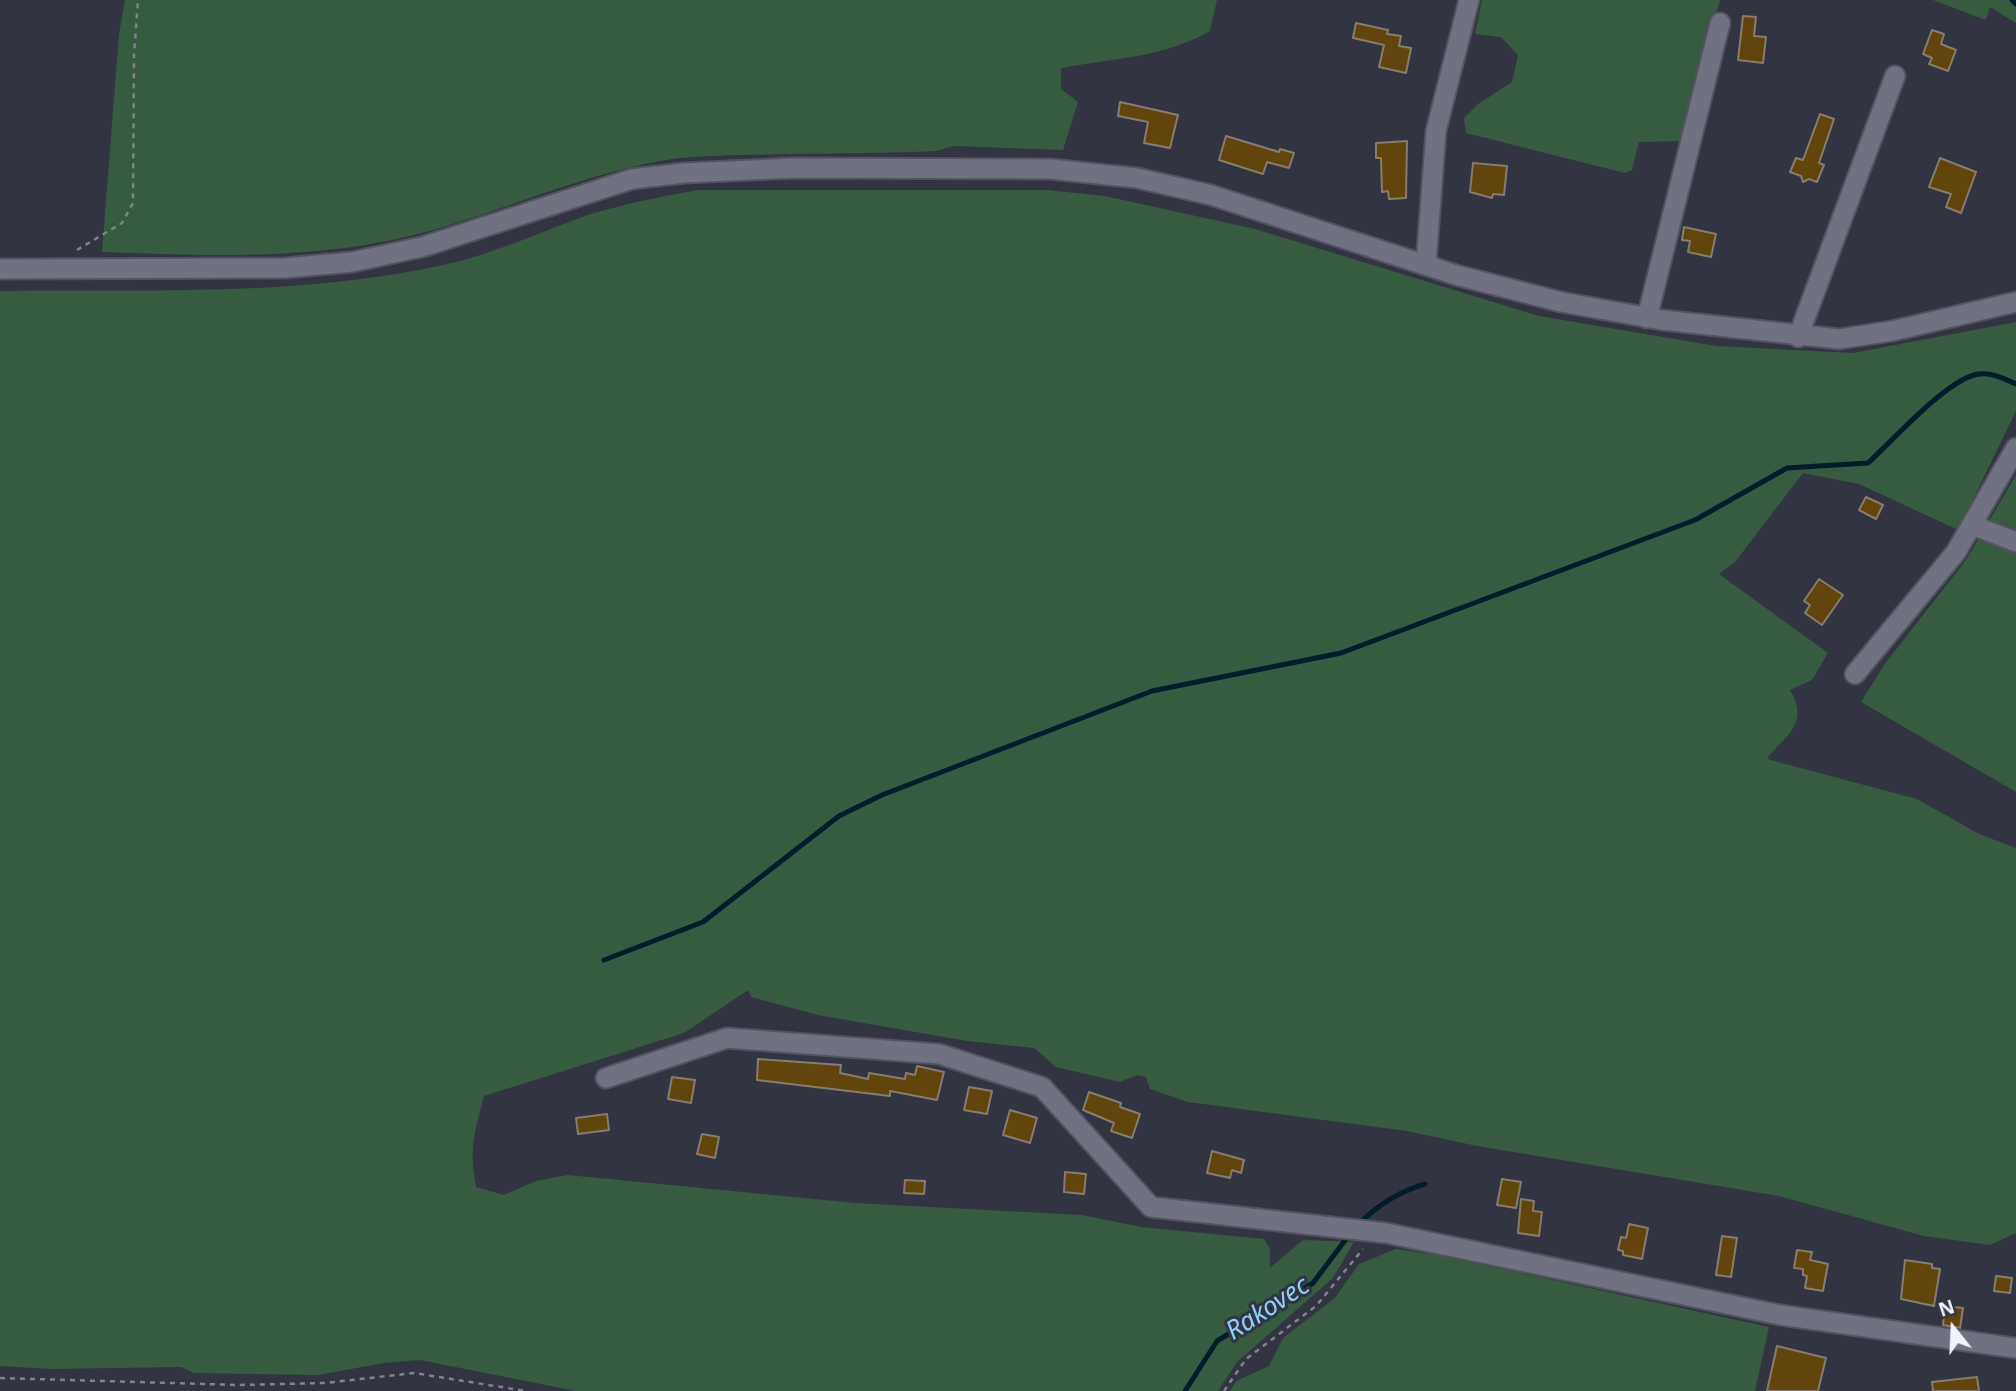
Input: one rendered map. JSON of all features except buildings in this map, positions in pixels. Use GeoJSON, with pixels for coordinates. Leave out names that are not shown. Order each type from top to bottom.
{"type":"FeatureCollection","features":[{"type":"Feature","properties":{"kind":"street"},"geometry":{"type":"LineString","coordinates":[[1426,264],[1436,131],[1469,0]]}},
{"type":"Feature","properties":{"kind":"street"},"geometry":{"type":"LineString","coordinates":[[1647,318],[1720,23]]}},
{"type":"Feature","properties":{"kind":"street"},"geometry":{"type":"LineString","coordinates":[[1798,337],[1895,76]]}},
{"type":"Feature","properties":{"kind":"street"},"geometry":{"type":"LineString","coordinates":[[0,269],[285,268],[352,262],[422,247],[632,179],[684,173],[796,168],[1050,169],[1137,178],[1211,195],[1524,293],[1647,318],[1798,337],[1857,337],[2016,302]]}},
{"type":"Feature","properties":{"kind":"street"},"geometry":{"type":"LineString","coordinates":[[1854,674],[1956,552],[2016,448]]}},
{"type":"Feature","properties":{"kind":"street"},"geometry":{"type":"LineString","coordinates":[[1972,525],[2016,542]]}},
{"type":"Feature","properties":{"kind":"street"},"geometry":{"type":"LineString","coordinates":[[606,1078],[727,1038],[939,1054],[1042,1087],[1151,1207],[1386,1233],[1780,1315],[2016,1348]]}},
{"type":"Feature","properties":{"kind":"path"},"geometry":{"type":"LineString","coordinates":[[69,270],[72,257],[81,245],[104,236],[122,223],[133,203],[134,55],[138,0]]}},
{"type":"Feature","properties":{"kind":"path"},"geometry":{"type":"LineString","coordinates":[[1224,1391],[1246,1359],[1316,1306],[1362,1250],[1386,1233]]}},
{"type":"Feature","properties":{"kind":"path"},"geometry":{"type":"LineString","coordinates":[[0,1378],[239,1385],[325,1383],[414,1373],[526,1391]]}},
{"type":"Feature","properties":{"kind":"green space"},"geometry":{"type":"Polygon","coordinates":[[[125,0],[1217,0],[1210,31],[1192,40],[1156,52],[1061,68],[1061,89],[1078,102],[1063,150],[953,146],[936,151],[681,158],[603,175],[433,230],[392,240],[310,252],[185,255],[102,252],[119,34],[125,0]]]}},
{"type":"Feature","properties":{"kind":"green space"},"geometry":{"type":"Polygon","coordinates":[[[1482,0],[1720,0],[1681,141],[1639,142],[1632,170],[1625,173],[1466,133],[1464,118],[1478,104],[1512,82],[1518,55],[1501,37],[1475,34],[1482,0]]]}},
{"type":"Feature","properties":{"kind":"green space"},"geometry":{"type":"Polygon","coordinates":[[[1933,0],[2016,0],[2016,23],[1990,7],[1986,20],[1933,0]]]}},
{"type":"Feature","properties":{"kind":"green space"},"geometry":{"type":"Polygon","coordinates":[[[697,190],[1047,190],[1105,196],[1255,229],[1539,316],[1716,346],[1853,353],[2016,322],[2016,411],[1958,530],[1859,484],[1803,473],[1735,562],[1719,574],[1828,653],[1812,680],[1790,690],[1796,702],[1797,720],[1767,759],[1917,799],[1979,834],[2016,848],[2016,1233],[1990,1245],[1924,1236],[1779,1196],[1477,1146],[1407,1131],[1188,1102],[1150,1089],[1146,1077],[1137,1075],[1120,1082],[1056,1067],[1034,1048],[967,1041],[818,1015],[751,997],[748,990],[684,1033],[484,1096],[474,1141],[476,1187],[504,1195],[536,1181],[568,1175],[855,1203],[1082,1215],[1141,1227],[1264,1239],[1270,1249],[1270,1268],[1303,1240],[1354,1242],[1333,1278],[1237,1362],[1218,1391],[576,1391],[420,1360],[384,1363],[318,1375],[194,1373],[181,1367],[50,1369],[0,1366],[0,291],[278,287],[388,275],[462,260],[588,215],[697,190]]]}},
{"type":"Feature","properties":{"kind":"green space"},"geometry":{"type":"Polygon","coordinates":[[[2016,475],[2016,792],[1861,702],[1884,665],[1966,560],[2016,475]]]}},
{"type":"Feature","properties":{"kind":"green space"},"geometry":{"type":"Polygon","coordinates":[[[1396,1249],[1438,1255],[1769,1327],[1755,1391],[1230,1391],[1236,1381],[1269,1366],[1283,1338],[1335,1298],[1359,1264],[1396,1249]]]}},
{"type":"Feature","properties":{"kind":"waterway"},"geometry":{"type":"LineString","coordinates":[[2012,0],[2016,4]]}},
{"type":"Feature","properties":{"kind":"waterway"},"geometry":{"type":"LineString","coordinates":[[604,960],[703,922],[839,816],[882,795],[1152,691],[1341,653],[1695,520],[1787,468],[1868,463],[1933,401],[1962,380],[1985,374],[2016,384]]}},
{"type":"Feature","properties":{"kind":"waterway","name":"Rakovec"},"geometry":{"type":"LineString","coordinates":[[1358,1225],[1388,1200],[1425,1184]]}},
{"type":"Feature","properties":{"kind":"waterway","name":"Rakovec"},"geometry":{"type":"LineString","coordinates":[[1185,1391],[1217,1341],[1313,1283],[1349,1235]]}}]}
